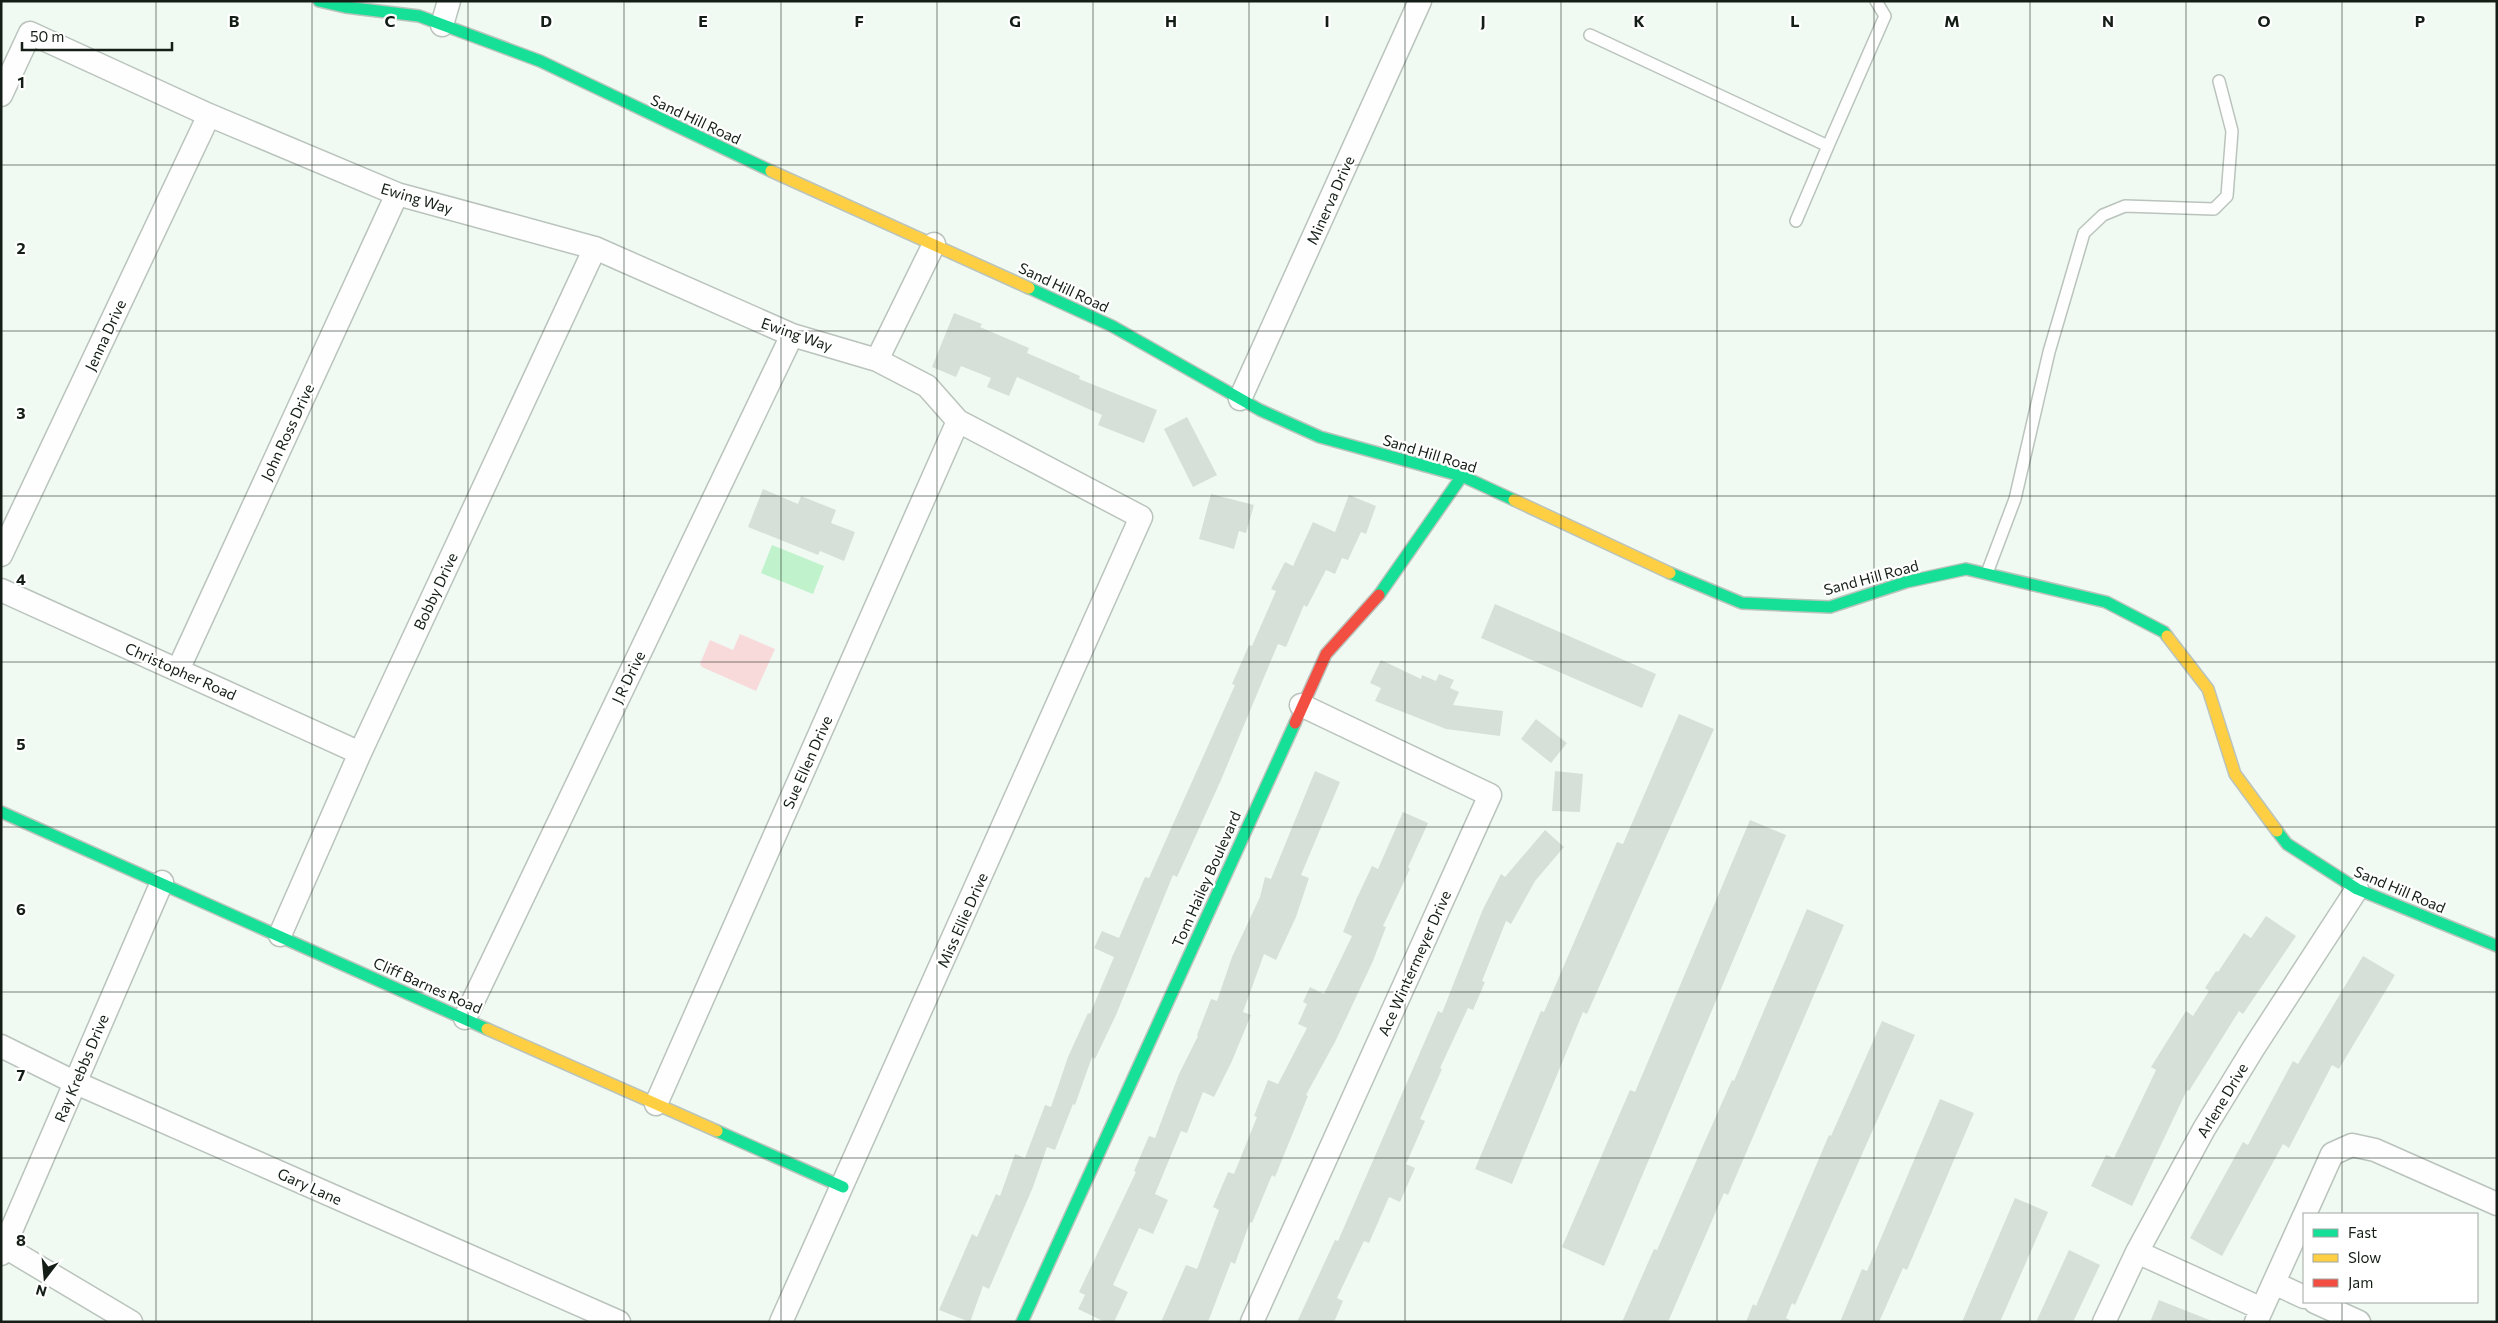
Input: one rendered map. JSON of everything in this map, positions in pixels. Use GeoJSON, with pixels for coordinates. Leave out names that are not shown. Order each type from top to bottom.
{"type":"FeatureCollection","features":[{"type":"Feature","properties":{"kind":"street","name":"Sand Hill Road"},"geometry":{"type":"LineString","coordinates":[[319,1],[345,7],[419,16],[540,61],[682,130],[1112,326],[1240,399],[1320,437],[1462,476],[1659,568],[1742,603],[1830,607],[1906,582],[1966,569],[2106,602],[2164,632],[2208,689],[2235,774],[2288,844],[2357,889],[2497,946]]}},
{"type":"Feature","properties":{"kind":"street"},"geometry":{"type":"LineString","coordinates":[[442,25],[450,1]]}},
{"type":"Feature","properties":{"kind":"street","name":"Minerva Drive"},"geometry":{"type":"LineString","coordinates":[[1240,399],[1420,1]]}},
{"type":"Feature","properties":{"kind":"street","name":"Ewing Way"},"geometry":{"type":"LineString","coordinates":[[1,95],[30,32],[209,115],[397,194],[595,248],[792,336],[877,360],[928,386],[958,421],[1141,517]]}},
{"type":"Feature","properties":{"kind":"street","name":"Jenna Drive"},"geometry":{"type":"LineString","coordinates":[[1,555],[209,115]]}},
{"type":"Feature","properties":{"kind":"street","name":"John Ross Drive"},"geometry":{"type":"LineString","coordinates":[[178,670],[397,194]]}},
{"type":"Feature","properties":{"kind":"street"},"geometry":{"type":"LineString","coordinates":[[877,360],[934,244]]}},
{"type":"Feature","properties":{"kind":"street","name":"Bobby Drive"},"geometry":{"type":"LineString","coordinates":[[280,935],[360,753],[595,248]]}},
{"type":"Feature","properties":{"kind":"street","name":"J R Drive"},"geometry":{"type":"LineString","coordinates":[[465,1018],[792,336]]}},
{"type":"Feature","properties":{"kind":"street","name":"Sue Ellen Drive"},"geometry":{"type":"LineString","coordinates":[[656,1104],[958,421]]}},
{"type":"Feature","properties":{"kind":"street","name":"Tom Hailey Boulevard"},"geometry":{"type":"LineString","coordinates":[[1022,1322],[1326,654],[1379,596],[1462,476]]}},
{"type":"Feature","properties":{"kind":"street","name":"Miss Ellie Drive"},"geometry":{"type":"LineString","coordinates":[[781,1322],[1141,517]]}},
{"type":"Feature","properties":{"kind":"street","name":"Christopher Road"},"geometry":{"type":"LineString","coordinates":[[1,590],[360,753]]}},
{"type":"Feature","properties":{"kind":"street","name":"Ace Wintermeyer Drive"},"geometry":{"type":"LineString","coordinates":[[1252,1322],[1490,795],[1301,706]]}},
{"type":"Feature","properties":{"kind":"street","name":"Cliff Barnes Road"},"geometry":{"type":"LineString","coordinates":[[1,812],[162,882],[843,1187]]}},
{"type":"Feature","properties":{"kind":"street","name":"Ray Krebbs Drive"},"geometry":{"type":"LineString","coordinates":[[3,1250],[162,882]]}},
{"type":"Feature","properties":{"kind":"street","name":"Arlene Drive"},"geometry":{"type":"LineString","coordinates":[[2104,1322],[2137,1252],[2204,1129],[2253,1049],[2357,889]]}},
{"type":"Feature","properties":{"kind":"street","name":"Gary Lane"},"geometry":{"type":"LineString","coordinates":[[1,1046],[74,1082],[620,1322]]}},
{"type":"Feature","properties":{"kind":"street"},"geometry":{"type":"LineString","coordinates":[[2306,1213],[2332,1154],[2352,1145],[2375,1150],[2497,1204]]}},
{"type":"Feature","properties":{"kind":"street"},"geometry":{"type":"LineString","coordinates":[[2137,1252],[2259,1315],[2303,1219]]}},
{"type":"Feature","properties":{"kind":"street"},"geometry":{"type":"LineString","coordinates":[[3,1250],[131,1322]]}},
{"type":"Feature","properties":{"kind":"street"},"geometry":{"type":"LineString","coordinates":[[2274,1283],[2303,1297]]}},
{"type":"Feature","properties":{"kind":"street"},"geometry":{"type":"LineString","coordinates":[[2317,1303],[2359,1322]]}},
{"type":"Feature","properties":{"kind":"lane"},"geometry":{"type":"LineString","coordinates":[[1796,221],[1885,16],[1876,1]]}},
{"type":"Feature","properties":{"kind":"lane"},"geometry":{"type":"LineString","coordinates":[[1590,35],[1828,146]]}},
{"type":"Feature","properties":{"kind":"lane"},"geometry":{"type":"LineString","coordinates":[[1987,574],[2015,499],[2049,352],[2084,233],[2103,215],[2125,206],[2214,209],[2226,196],[2232,131],[2219,81]]}},
{"type":"Feature","properties":{"kind":"shaded area"},"geometry":{"type":"Polygon","coordinates":[[[772,545],[824,566],[813,594],[761,573],[772,545]]]}},
{"type":"Feature","properties":{"kind":"shaded area"},"geometry":{"type":"Polygon","coordinates":[[[740,634],[775,649],[756,691],[702,667],[700,664],[710,640],[733,650],[740,634]]]}},
{"type":"Feature","properties":{"kind":"building"},"geometry":{"type":"Polygon","coordinates":[[[954,313],[982,324],[980,327],[1029,348],[1027,353],[1080,376],[1079,379],[1157,410],[1144,443],[1098,425],[1102,415],[1017,377],[1009,396],[987,387],[991,378],[961,366],[956,377],[932,367],[954,313]]]}},
{"type":"Feature","properties":{"kind":"building"},"geometry":{"type":"Polygon","coordinates":[[[1187,417],[1217,475],[1193,487],[1164,429],[1187,417]]]}},
{"type":"Feature","properties":{"kind":"building"},"geometry":{"type":"Polygon","coordinates":[[[763,489],[798,504],[801,496],[836,510],[831,523],[855,532],[844,561],[820,551],[818,555],[748,527],[763,489]]]}},
{"type":"Feature","properties":{"kind":"building"},"geometry":{"type":"Polygon","coordinates":[[[1211,494],[1254,505],[1246,533],[1239,531],[1234,549],[1199,539],[1211,494]]]}},
{"type":"Feature","properties":{"kind":"building"},"geometry":{"type":"Polygon","coordinates":[[[1349,495],[1376,506],[1366,534],[1361,532],[1348,560],[1342,558],[1335,574],[1326,570],[1307,607],[1304,605],[1286,647],[1278,644],[1221,780],[1177,877],[1173,875],[1116,1015],[1095,1059],[1092,1057],[1075,1105],[1073,1104],[1055,1150],[1047,1147],[1033,1187],[989,1289],[983,1286],[970,1322],[939,1310],[972,1234],[977,1237],[996,1194],[1000,1196],[1015,1154],[1025,1158],[1045,1105],[1051,1107],[1068,1057],[1088,1013],[1090,1014],[1114,957],[1094,948],[1102,931],[1119,938],[1145,877],[1149,878],[1235,685],[1232,684],[1249,645],[1252,646],[1276,591],[1271,589],[1285,562],[1293,566],[1313,522],[1335,532],[1349,495]]]}},
{"type":"Feature","properties":{"kind":"building"},"geometry":{"type":"Polygon","coordinates":[[[1495,604],[1656,674],[1642,708],[1481,638],[1495,604]]]}},
{"type":"Feature","properties":{"kind":"building"},"geometry":{"type":"Polygon","coordinates":[[[1381,660],[1421,679],[1422,675],[1436,681],[1439,674],[1454,680],[1450,688],[1459,692],[1453,705],[1503,711],[1500,736],[1446,729],[1375,701],[1381,688],[1370,683],[1381,660]]]}},
{"type":"Feature","properties":{"kind":"building"},"geometry":{"type":"Polygon","coordinates":[[[1679,714],[1714,729],[1587,1014],[1583,1012],[1512,1184],[1475,1169],[1541,1011],[1544,1012],[1617,842],[1623,844],[1679,714]]]}},
{"type":"Feature","properties":{"kind":"building"},"geometry":{"type":"Polygon","coordinates":[[[1536,719],[1567,743],[1551,763],[1521,739],[1536,719]]]}},
{"type":"Feature","properties":{"kind":"building"},"geometry":{"type":"Polygon","coordinates":[[[1315,771],[1340,782],[1301,875],[1309,878],[1296,917],[1276,960],[1264,954],[1243,1012],[1251,1015],[1232,1061],[1214,1097],[1203,1092],[1187,1133],[1181,1131],[1155,1194],[1168,1200],[1153,1234],[1139,1228],[1113,1285],[1128,1292],[1114,1322],[1105,1322],[1078,1309],[1085,1295],[1079,1292],[1136,1172],[1134,1171],[1149,1136],[1155,1138],[1179,1074],[1198,1036],[1211,999],[1217,1001],[1232,957],[1260,897],[1265,877],[1271,879],[1315,771]]]}},
{"type":"Feature","properties":{"kind":"building"},"geometry":{"type":"Polygon","coordinates":[[[1555,771],[1583,774],[1580,812],[1552,811],[1555,771]]]}},
{"type":"Feature","properties":{"kind":"building"},"geometry":{"type":"Polygon","coordinates":[[[1403,812],[1428,823],[1408,867],[1410,869],[1383,926],[1386,927],[1373,961],[1335,1042],[1306,1095],[1308,1096],[1275,1177],[1272,1175],[1252,1223],[1250,1222],[1235,1264],[1231,1262],[1208,1322],[1161,1322],[1186,1265],[1197,1269],[1219,1210],[1213,1207],[1228,1172],[1234,1174],[1257,1117],[1254,1116],[1268,1080],[1278,1084],[1307,1028],[1298,1024],[1307,1004],[1303,1002],[1310,987],[1324,994],[1352,936],[1343,932],[1356,900],[1372,866],[1378,869],[1403,812]]]}},
{"type":"Feature","properties":{"kind":"building"},"geometry":{"type":"Polygon","coordinates":[[[1750,820],[1786,835],[1604,1266],[1562,1247],[1630,1090],[1635,1092],[1750,820]]]}},
{"type":"Feature","properties":{"kind":"building"},"geometry":{"type":"Polygon","coordinates":[[[1545,830],[1564,847],[1535,881],[1511,924],[1506,921],[1482,981],[1485,982],[1473,1010],[1468,1008],[1440,1068],[1442,1069],[1420,1119],[1425,1121],[1406,1164],[1415,1168],[1400,1202],[1389,1197],[1369,1243],[1364,1241],[1337,1298],[1343,1301],[1334,1322],[1297,1322],[1335,1240],[1338,1241],[1438,1011],[1442,1013],[1483,909],[1501,874],[1505,877],[1545,830]]]}},
{"type":"Feature","properties":{"kind":"building"},"geometry":{"type":"Polygon","coordinates":[[[1807,909],[1844,925],[1728,1195],[1724,1193],[1668,1322],[1622,1322],[1654,1249],[1657,1250],[1732,1080],[1734,1081],[1807,909]]]}},
{"type":"Feature","properties":{"kind":"building"},"geometry":{"type":"Polygon","coordinates":[[[2266,916],[2296,936],[2243,1014],[2239,1011],[2189,1091],[2187,1090],[2132,1206],[2091,1186],[2106,1155],[2114,1158],[2156,1070],[2151,1067],[2186,1011],[2193,1016],[2209,991],[2205,988],[2216,971],[2218,972],[2244,933],[2251,938],[2266,916]]]}},
{"type":"Feature","properties":{"kind":"building"},"geometry":{"type":"Polygon","coordinates":[[[2363,956],[2395,975],[2339,1069],[2332,1065],[2289,1148],[2283,1144],[2222,1256],[2190,1238],[2243,1142],[2248,1145],[2293,1061],[2298,1064],[2363,956]]]}},
{"type":"Feature","properties":{"kind":"building"},"geometry":{"type":"Polygon","coordinates":[[[1882,1021],[1915,1035],[1795,1305],[1792,1303],[1786,1318],[1794,1322],[1746,1322],[1753,1304],[1756,1306],[1829,1135],[1831,1136],[1882,1021]]]}},
{"type":"Feature","properties":{"kind":"building"},"geometry":{"type":"Polygon","coordinates":[[[1940,1099],[1974,1113],[1907,1270],[1903,1268],[1879,1322],[1840,1322],[1862,1269],[1867,1271],[1940,1099]]]}},
{"type":"Feature","properties":{"kind":"building"},"geometry":{"type":"Polygon","coordinates":[[[2015,1198],[2048,1212],[2000,1322],[1962,1322],[2015,1198]]]}},
{"type":"Feature","properties":{"kind":"building"},"geometry":{"type":"Polygon","coordinates":[[[2069,1250],[2100,1265],[2073,1322],[2036,1322],[2069,1250]]]}},
{"type":"Feature","properties":{"kind":"building"},"geometry":{"type":"Polygon","coordinates":[[[2159,1300],[2212,1321],[2212,1322],[2150,1322],[2159,1300]]]}},
{"type":"Feature","properties":{"kind":"traffic: fast"},"geometry":{"type":"LineString","coordinates":[[319,1],[345,7],[419,16],[540,61],[771,171]]}},
{"type":"Feature","properties":{"kind":"traffic: fast"},"geometry":{"type":"LineString","coordinates":[[1029,288],[1112,326],[1260,410],[1320,437],[1462,476],[1514,500]]}},
{"type":"Feature","properties":{"kind":"traffic: fast"},"geometry":{"type":"LineString","coordinates":[[1379,595],[1462,476]]}},
{"type":"Feature","properties":{"kind":"traffic: fast"},"geometry":{"type":"LineString","coordinates":[[1670,573],[1742,603],[1830,607],[1906,582],[1966,569],[2106,602],[2164,632],[2167,636]]}},
{"type":"Feature","properties":{"kind":"traffic: fast"},"geometry":{"type":"LineString","coordinates":[[1022,1322],[1295,723]]}},
{"type":"Feature","properties":{"kind":"traffic: fast"},"geometry":{"type":"LineString","coordinates":[[1,812],[487,1029]]}},
{"type":"Feature","properties":{"kind":"traffic: fast"},"geometry":{"type":"LineString","coordinates":[[2277,831],[2287,844],[2357,889],[2497,946]]}},
{"type":"Feature","properties":{"kind":"traffic: fast"},"geometry":{"type":"LineString","coordinates":[[717,1131],[843,1187]]}},
{"type":"Feature","properties":{"kind":"traffic: slow"},"geometry":{"type":"LineString","coordinates":[[771,171],[1029,288]]}},
{"type":"Feature","properties":{"kind":"traffic: slow"},"geometry":{"type":"LineString","coordinates":[[1514,500],[1670,573]]}},
{"type":"Feature","properties":{"kind":"traffic: slow"},"geometry":{"type":"LineString","coordinates":[[2167,636],[2208,689],[2235,774],[2277,831]]}},
{"type":"Feature","properties":{"kind":"traffic: slow"},"geometry":{"type":"LineString","coordinates":[[487,1029],[717,1131]]}},
{"type":"Feature","properties":{"kind":"traffic: jam"},"geometry":{"type":"LineString","coordinates":[[1295,723],[1326,654],[1379,595]]}}]}
